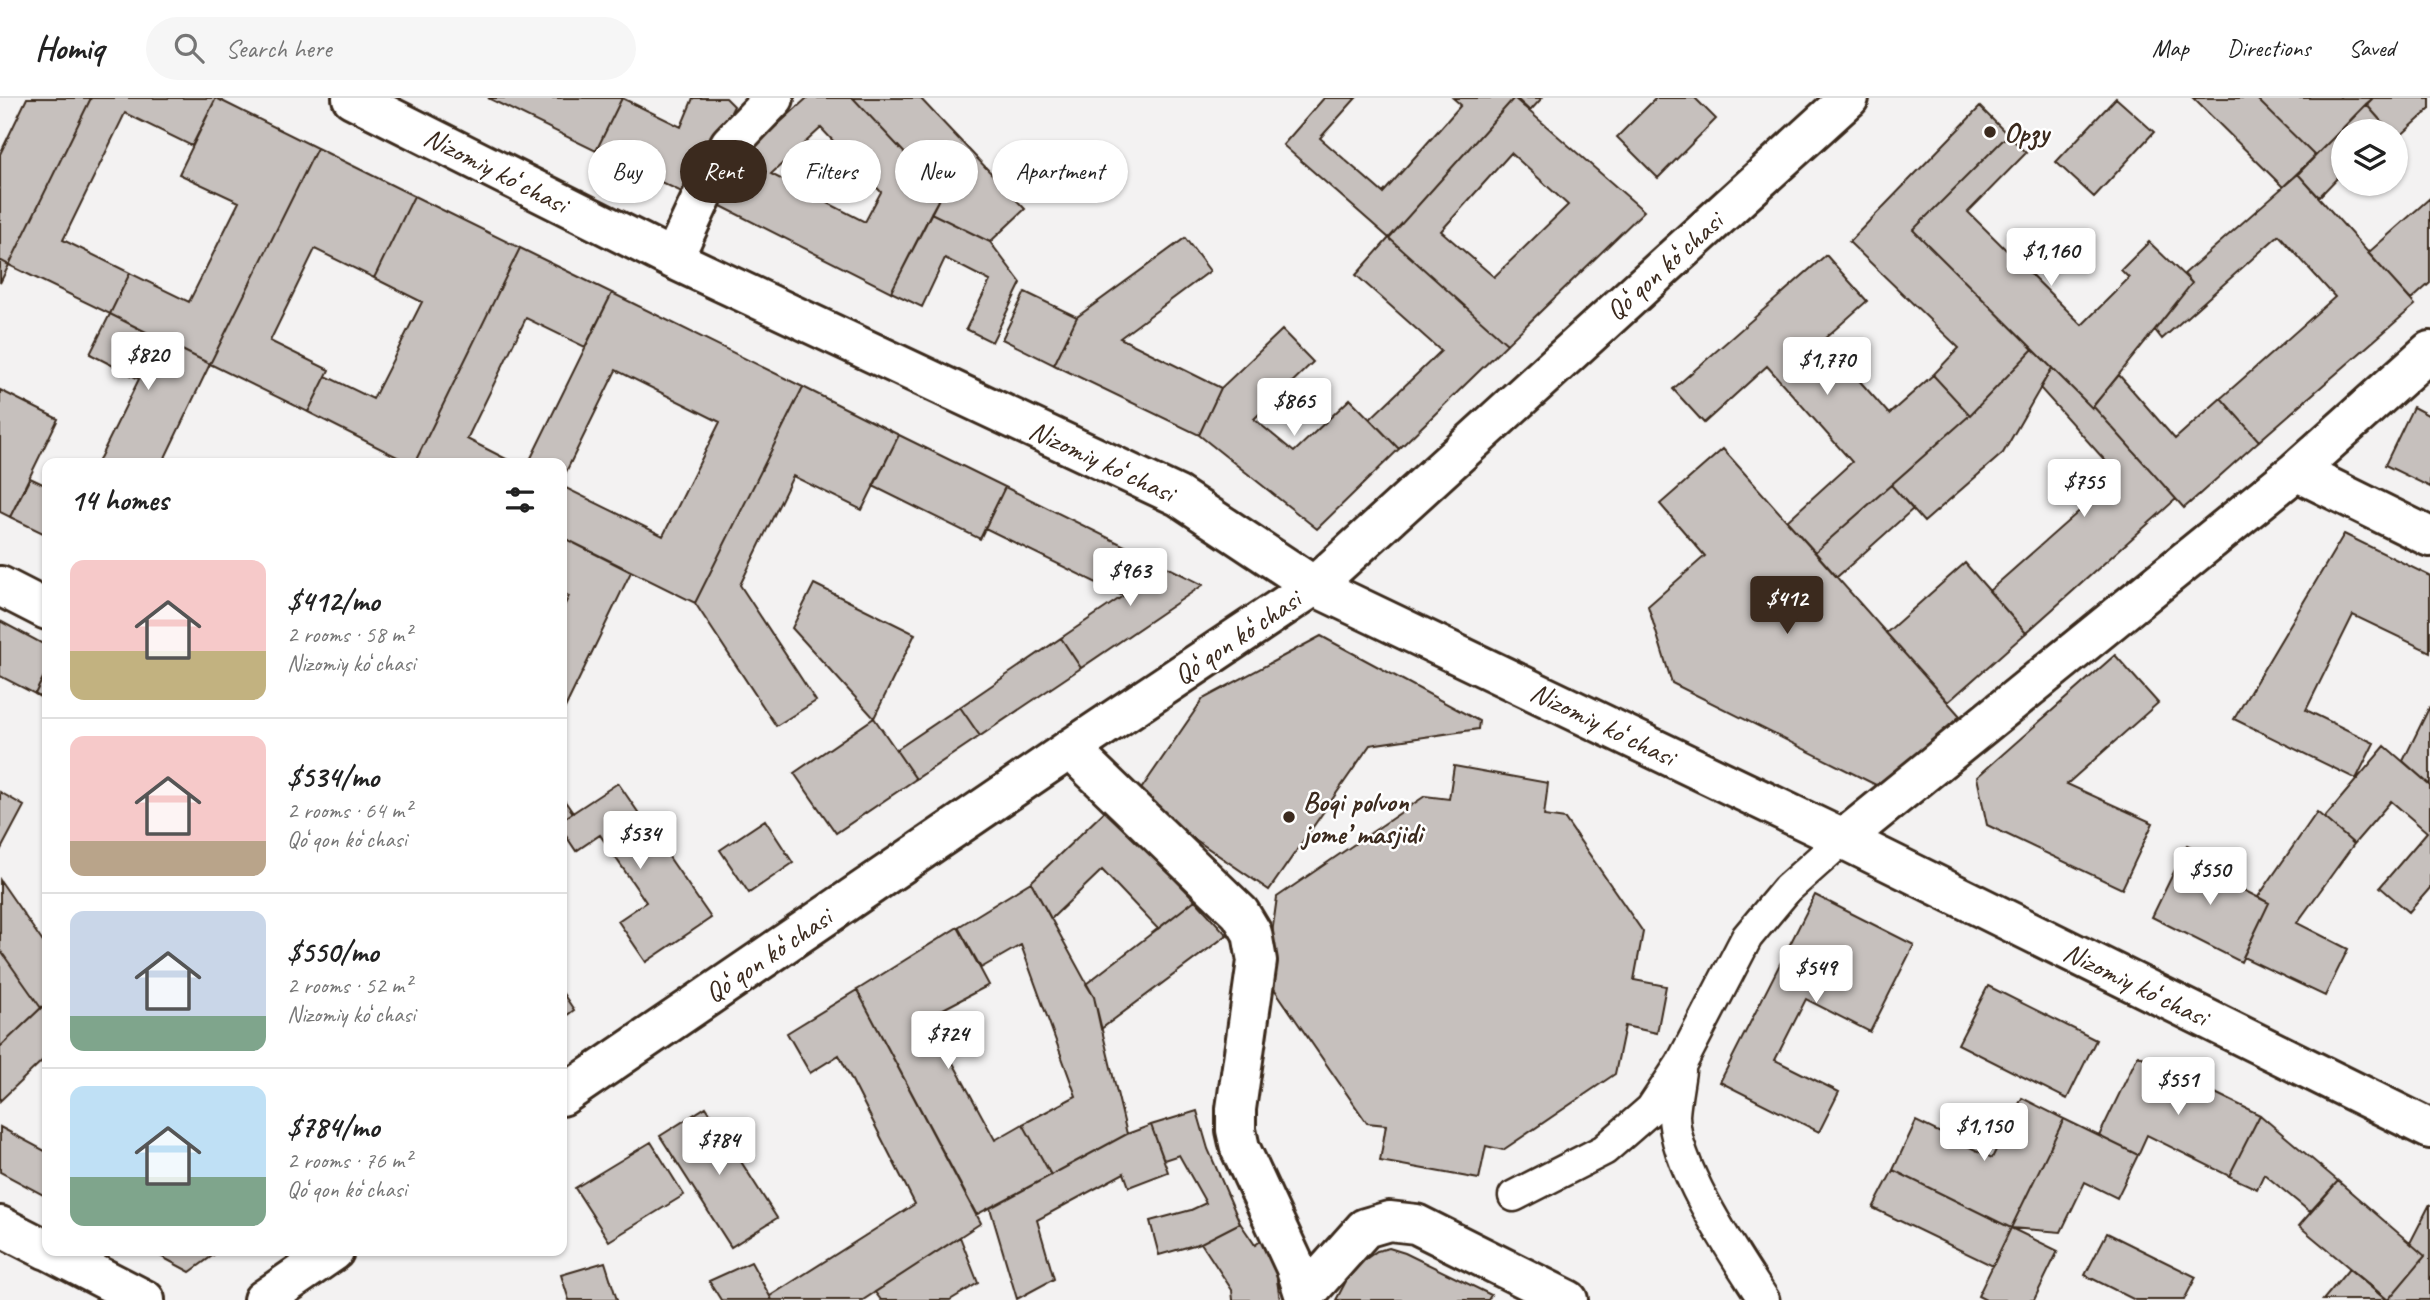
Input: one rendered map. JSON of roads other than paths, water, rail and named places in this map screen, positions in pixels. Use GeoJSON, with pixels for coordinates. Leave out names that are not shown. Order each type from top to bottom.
{"type":"FeatureCollection","features":[{"type":"Feature","properties":{"kind":"street","name":"Nizomiy koʻchasi"},"geometry":{"type":"LineString","coordinates":[[353,98],[673,259],[1178,496],[1314,586],[1843,839],[2430,1129]]}},
{"type":"Feature","properties":{"kind":"street"},"geometry":{"type":"LineString","coordinates":[[673,259],[730,144],[774,98]]}},
{"type":"Feature","properties":{"kind":"street","name":"Qoʻqon koʻchasi"},"geometry":{"type":"LineString","coordinates":[[567,1093],[1314,586],[1849,98]]}},
{"type":"Feature","properties":{"kind":"street"},"geometry":{"type":"LineString","coordinates":[[1843,839],[2296,471],[2430,351]]}},
{"type":"Feature","properties":{"kind":"street"},"geometry":{"type":"LineString","coordinates":[[2296,471],[2430,537]]}},
{"type":"Feature","properties":{"kind":"street"},"geometry":{"type":"LineString","coordinates":[[0,586],[42,607]]}},
{"type":"Feature","properties":{"kind":"street"},"geometry":{"type":"LineString","coordinates":[[1070,749],[1240,913],[1252,933],[1257,961],[1236,1109],[1236,1130],[1240,1148],[1306,1297],[1365,1228],[1390,1221],[1416,1224],[1568,1300]]}},
{"type":"Feature","properties":{"kind":"street"},"geometry":{"type":"LineString","coordinates":[[0,1226],[42,1248]]}},
{"type":"Feature","properties":{"kind":"street"},"geometry":{"type":"LineString","coordinates":[[58,1256],[145,1300]]}},
{"type":"Feature","properties":{"kind":"street"},"geometry":{"type":"LineString","coordinates":[[263,1300],[327,1256]]}},
{"type":"Feature","properties":{"kind":"lane"},"geometry":{"type":"LineString","coordinates":[[1514,1196],[1604,1150],[1651,1109],[1681,1064],[1747,937],[1787,889],[1843,839]]}},
{"type":"Feature","properties":{"kind":"lane"},"geometry":{"type":"LineString","coordinates":[[1681,1064],[1674,1116],[1680,1148],[1724,1238],[1764,1300]]}},
{"type":"Feature","properties":{"kind":"place","name":"Орзу"},"geometry":{"type":"Point","coordinates":[1990,132]}},
{"type":"Feature","properties":{"kind":"place","name":"Boqi polvon jome’ masjidi"},"geometry":{"type":"Point","coordinates":[1289,817]}}]}
